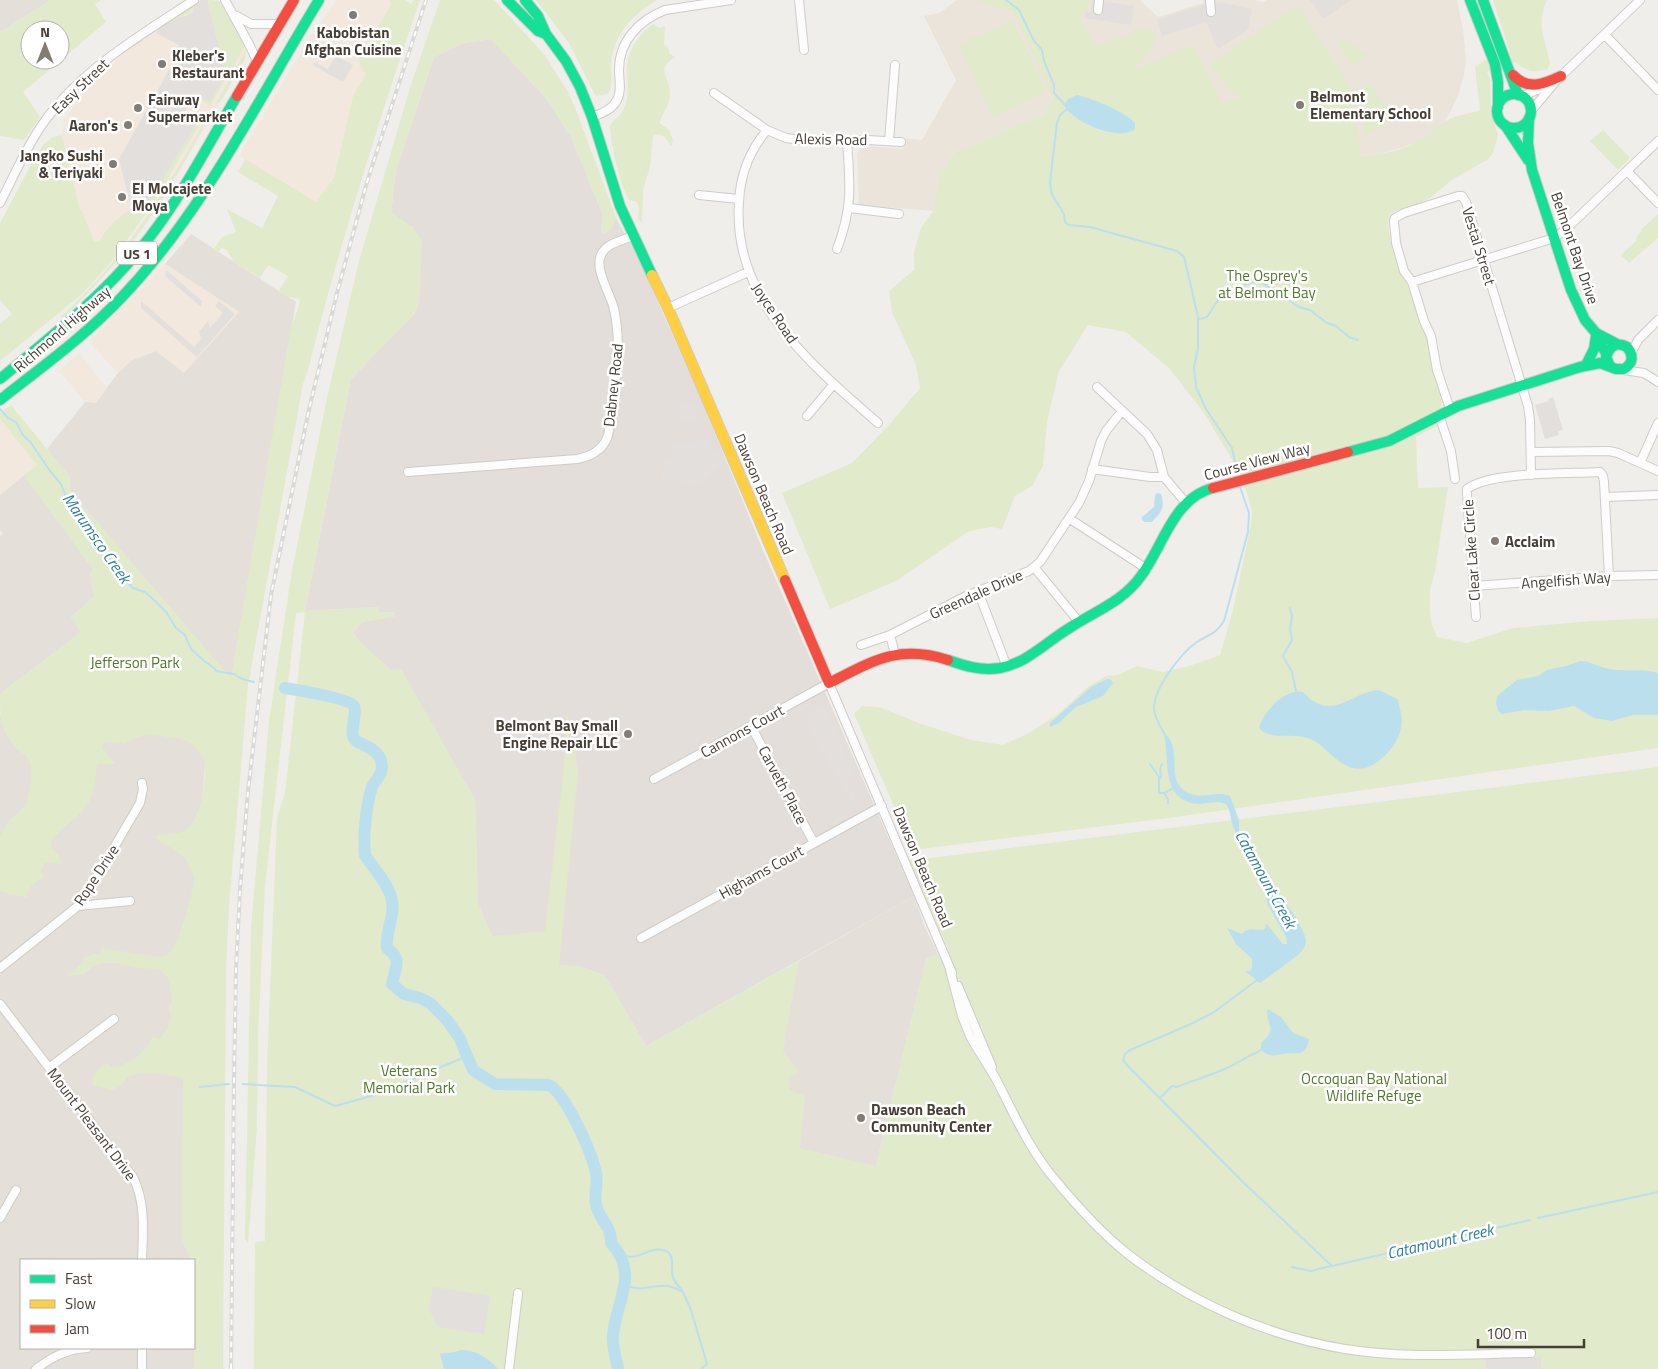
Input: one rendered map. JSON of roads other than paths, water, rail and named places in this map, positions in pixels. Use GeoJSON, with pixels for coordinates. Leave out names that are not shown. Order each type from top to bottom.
{"type":"FeatureCollection","features":[{"type":"Feature","properties":{"kind":"street","name":"Easy Street"},"geometry":{"type":"LineString","coordinates":[[0,203],[33,139],[44,122],[63,100],[87,76],[127,44],[194,0]]}},
{"type":"Feature","properties":{"kind":"street"},"geometry":{"type":"LineString","coordinates":[[225,0],[257,62]]}},
{"type":"Feature","properties":{"kind":"street","name":"Richmond Highway"},"geometry":{"type":"LineString","coordinates":[[0,379],[83,310],[127,265],[150,237],[181,190],[294,0]]}},
{"type":"Feature","properties":{"kind":"street","name":"Richmond Highway"},"geometry":{"type":"LineString","coordinates":[[0,400],[88,330],[122,297],[162,251],[211,181],[319,0]]}},
{"type":"Feature","properties":{"kind":"street","name":"Dawson Beach Road"},"geometry":{"type":"LineString","coordinates":[[507,0],[538,31],[546,34]]}},
{"type":"Feature","properties":{"kind":"street","name":"Dawson Beach Road"},"geometry":{"type":"LineString","coordinates":[[525,0],[538,16],[546,34],[574,75],[592,117],[620,206],[668,308],[882,806],[950,970],[964,1020],[975,1045],[996,1079],[1033,1149],[1051,1175],[1076,1203],[1127,1253],[1151,1271],[1193,1297],[1245,1321],[1279,1333],[1346,1349],[1380,1353],[1531,1353]]}},
{"type":"Feature","properties":{"kind":"street"},"geometry":{"type":"LineString","coordinates":[[592,117],[607,111],[616,102],[620,94],[619,64],[621,53],[628,38],[640,24],[665,10],[731,0]]}},
{"type":"Feature","properties":{"kind":"street"},"geometry":{"type":"LineString","coordinates":[[799,0],[804,50]]}},
{"type":"Feature","properties":{"kind":"street"},"geometry":{"type":"LineString","coordinates":[[1098,10],[1099,0]]}},
{"type":"Feature","properties":{"kind":"street"},"geometry":{"type":"LineString","coordinates":[[1210,0],[1211,12]]}},
{"type":"Feature","properties":{"kind":"street","name":"Belmont Bay Drive"},"geometry":{"type":"LineString","coordinates":[[1470,0],[1495,64],[1498,77],[1498,115],[1524,153],[1532,170],[1575,301],[1585,320],[1596,333],[1610,366],[1617,370],[1644,373]]}},
{"type":"Feature","properties":{"kind":"street"},"geometry":{"type":"LineString","coordinates":[[1483,0],[1520,95],[1529,103],[1530,115]]}},
{"type":"Feature","properties":{"kind":"street"},"geometry":{"type":"LineString","coordinates":[[1505,125],[1518,127],[1525,124],[1559,78],[1640,0]]}},
{"type":"Feature","properties":{"kind":"street"},"geometry":{"type":"LineString","coordinates":[[233,13],[249,23],[280,24]]}},
{"type":"Feature","properties":{"kind":"street"},"geometry":{"type":"LineString","coordinates":[[1605,35],[1658,90]]}},
{"type":"Feature","properties":{"kind":"street"},"geometry":{"type":"LineString","coordinates":[[889,141],[895,65]]}},
{"type":"Feature","properties":{"kind":"street"},"geometry":{"type":"LineString","coordinates":[[1509,68],[1518,81],[1531,85],[1542,85],[1559,78]]}},
{"type":"Feature","properties":{"kind":"street"},"geometry":{"type":"LineString","coordinates":[[1498,107],[1500,101],[1505,96],[1512,94],[1520,95],[1543,88],[1559,78]]}},
{"type":"Feature","properties":{"kind":"street","name":"Alexis Road"},"geometry":{"type":"LineString","coordinates":[[714,93],[767,130],[786,138],[797,140],[900,142]]}},
{"type":"Feature","properties":{"kind":"street","name":"Belmont Bay Drive"},"geometry":{"type":"LineString","coordinates":[[1530,115],[1528,143],[1532,170]]}},
{"type":"Feature","properties":{"kind":"street","name":"Joyce Road"},"geometry":{"type":"LineString","coordinates":[[767,130],[750,156],[739,199],[740,245],[748,272],[777,321],[811,362],[833,385],[878,423]]}},
{"type":"Feature","properties":{"kind":"street"},"geometry":{"type":"LineString","coordinates":[[837,248],[849,208],[850,188],[847,140]]}},
{"type":"Feature","properties":{"kind":"street"},"geometry":{"type":"LineString","coordinates":[[1412,282],[1554,238],[1564,231],[1658,140]]}},
{"type":"Feature","properties":{"kind":"street"},"geometry":{"type":"LineString","coordinates":[[1627,171],[1658,203]]}},
{"type":"Feature","properties":{"kind":"street"},"geometry":{"type":"LineString","coordinates":[[699,195],[739,199]]}},
{"type":"Feature","properties":{"kind":"street","name":"Vestal Street"},"geometry":{"type":"LineString","coordinates":[[1450,409],[1437,370],[1431,336],[1424,321],[1412,282],[1404,271],[1396,243],[1395,218],[1404,213],[1453,197],[1464,198],[1521,385]]}},
{"type":"Feature","properties":{"kind":"street"},"geometry":{"type":"LineString","coordinates":[[849,208],[899,214]]}},
{"type":"Feature","properties":{"kind":"street","name":"Dabney Road"},"geometry":{"type":"LineString","coordinates":[[408,472],[577,459],[592,455],[601,447],[609,430],[619,344],[614,307],[600,270],[599,259],[601,253],[608,246],[633,236]]}},
{"type":"Feature","properties":{"kind":"street"},"geometry":{"type":"LineString","coordinates":[[668,308],[748,272]]}},
{"type":"Feature","properties":{"kind":"street"},"geometry":{"type":"LineString","coordinates":[[1622,370],[1629,365],[1638,340],[1658,320]]}},
{"type":"Feature","properties":{"kind":"street"},"geometry":{"type":"LineString","coordinates":[[1584,365],[1594,350],[1596,333]]}},
{"type":"Feature","properties":{"kind":"street","name":"Belmont Bay Drive"},"geometry":{"type":"LineString","coordinates":[[1596,333],[1629,349],[1644,373],[1658,382]]}},
{"type":"Feature","properties":{"kind":"street"},"geometry":{"type":"LineString","coordinates":[[1606,354],[1610,348],[1638,340]]}},
{"type":"Feature","properties":{"kind":"street","name":"Course View Way"},"geometry":{"type":"LineString","coordinates":[[829,682],[895,654],[929,655],[977,669],[1007,667],[1030,657],[1079,622],[1122,597],[1136,584],[1147,569],[1173,519],[1186,504],[1205,490],[1217,485],[1389,441],[1404,435],[1450,409],[1584,365],[1606,354]]}},
{"type":"Feature","properties":{"kind":"street","name":"Course View Way"},"geometry":{"type":"LineString","coordinates":[[1584,365],[1598,364],[1610,366]]}},
{"type":"Feature","properties":{"kind":"street"},"geometry":{"type":"LineString","coordinates":[[807,416],[833,385]]}},
{"type":"Feature","properties":{"kind":"street"},"geometry":{"type":"LineString","coordinates":[[1521,385],[1530,420],[1531,475]]}},
{"type":"Feature","properties":{"kind":"street"},"geometry":{"type":"LineString","coordinates":[[1097,387],[1152,441],[1160,460],[1164,477],[1186,504]]}},
{"type":"Feature","properties":{"kind":"street","name":"Greendale Drive"},"geometry":{"type":"LineString","coordinates":[[861,645],[890,634],[978,591],[1034,567],[1044,557],[1070,519],[1085,492],[1106,432],[1122,411]]}},
{"type":"Feature","properties":{"kind":"street"},"geometry":{"type":"LineString","coordinates":[[1439,415],[1451,451],[1455,479]]}},
{"type":"Feature","properties":{"kind":"street"},"geometry":{"type":"LineString","coordinates":[[1640,463],[1658,423]]}},
{"type":"Feature","properties":{"kind":"street"},"geometry":{"type":"LineString","coordinates":[[1531,452],[1609,451],[1658,471]]}},
{"type":"Feature","properties":{"kind":"street"},"geometry":{"type":"LineString","coordinates":[[1092,469],[1150,477],[1164,477]]}},
{"type":"Feature","properties":{"kind":"street","name":"Clear Lake Circle"},"geometry":{"type":"LineString","coordinates":[[1476,617],[1468,489],[1472,485],[1499,478],[1600,472],[1603,476],[1605,497],[1609,576]]}},
{"type":"Feature","properties":{"kind":"street"},"geometry":{"type":"LineString","coordinates":[[1605,497],[1658,495]]}},
{"type":"Feature","properties":{"kind":"street"},"geometry":{"type":"LineString","coordinates":[[1070,519],[1147,569]]}},
{"type":"Feature","properties":{"kind":"street"},"geometry":{"type":"LineString","coordinates":[[1034,567],[1079,622]]}},
{"type":"Feature","properties":{"kind":"street","name":"Angelfish Way"},"geometry":{"type":"LineString","coordinates":[[1474,586],[1609,576],[1658,575]]}},
{"type":"Feature","properties":{"kind":"street"},"geometry":{"type":"LineString","coordinates":[[978,591],[1007,667]]}},
{"type":"Feature","properties":{"kind":"street"},"geometry":{"type":"LineString","coordinates":[[890,634],[895,654]]}},
{"type":"Feature","properties":{"kind":"street","name":"Cannons Court"},"geometry":{"type":"LineString","coordinates":[[654,778],[829,682]]}},
{"type":"Feature","properties":{"kind":"street","name":"Carveth Place"},"geometry":{"type":"LineString","coordinates":[[751,726],[814,843]]}},
{"type":"Feature","properties":{"kind":"street","name":"Rope Drive"},"geometry":{"type":"LineString","coordinates":[[0,968],[78,906],[140,803],[143,789],[142,783]]}},
{"type":"Feature","properties":{"kind":"street","name":"Highams Court"},"geometry":{"type":"LineString","coordinates":[[640,938],[882,806]]}},
{"type":"Feature","properties":{"kind":"street"},"geometry":{"type":"LineString","coordinates":[[78,906],[130,901]]}},
{"type":"Feature","properties":{"kind":"street","name":"Mount Pleasant Drive"},"geometry":{"type":"LineString","coordinates":[[0,1004],[130,1172],[138,1187],[143,1208],[142,1259]]}},
{"type":"Feature","properties":{"kind":"street"},"geometry":{"type":"LineString","coordinates":[[50,1068],[114,1019]]}},
{"type":"Feature","properties":{"kind":"street"},"geometry":{"type":"LineString","coordinates":[[0,1218],[16,1190]]}},
{"type":"Feature","properties":{"kind":"street"},"geometry":{"type":"LineString","coordinates":[[508,1369],[518,1293]]}},
{"type":"Feature","properties":{"kind":"street"},"geometry":{"type":"LineString","coordinates":[[36,1369],[61,1353],[82,1349]]}},
{"type":"Feature","properties":{"kind":"street"},"geometry":{"type":"LineString","coordinates":[[142,1349],[142,1369]]}},
{"type":"Feature","properties":{"kind":"water"},"geometry":{"type":"Polygon","coordinates":[[[1077,95],[1100,102],[1124,114],[1135,123],[1135,129],[1128,132],[1108,132],[1076,118],[1064,105],[1068,99],[1077,95]]]}},
{"type":"Feature","properties":{"kind":"water"},"geometry":{"type":"Polygon","coordinates":[[[1157,493],[1161,494],[1162,509],[1152,522],[1145,522],[1142,520],[1142,517],[1154,507],[1157,493]]]}},
{"type":"Feature","properties":{"kind":"water"},"geometry":{"type":"Polygon","coordinates":[[[1580,661],[1610,669],[1658,673],[1658,715],[1633,715],[1612,721],[1594,718],[1574,706],[1549,711],[1524,710],[1502,714],[1498,711],[1496,703],[1498,695],[1517,680],[1538,676],[1547,670],[1580,661]]]}},
{"type":"Feature","properties":{"kind":"water"},"geometry":{"type":"Polygon","coordinates":[[[1110,679],[1113,683],[1103,696],[1076,707],[1059,723],[1050,727],[1050,723],[1091,687],[1110,679]]]}},
{"type":"Feature","properties":{"kind":"water"},"geometry":{"type":"Polygon","coordinates":[[[1379,690],[1399,700],[1402,721],[1400,732],[1391,749],[1372,766],[1358,769],[1351,767],[1343,764],[1311,739],[1275,736],[1259,728],[1265,715],[1276,702],[1289,694],[1303,692],[1315,702],[1331,706],[1371,691],[1379,690]]]}},
{"type":"Feature","properties":{"kind":"water"},"geometry":{"type":"Polygon","coordinates":[[[1163,731],[1174,750],[1176,777],[1182,789],[1199,796],[1225,794],[1230,796],[1239,820],[1239,835],[1232,824],[1230,812],[1226,804],[1218,802],[1191,803],[1181,798],[1174,791],[1168,773],[1163,731]]]}},
{"type":"Feature","properties":{"kind":"water"},"geometry":{"type":"Polygon","coordinates":[[[1258,867],[1294,915],[1305,935],[1306,942],[1298,955],[1260,983],[1245,971],[1250,971],[1252,959],[1236,944],[1227,928],[1242,934],[1250,929],[1265,929],[1266,923],[1283,944],[1287,944],[1286,937],[1268,905],[1258,867]]]}},
{"type":"Feature","properties":{"kind":"water"},"geometry":{"type":"Polygon","coordinates":[[[1268,1009],[1281,1017],[1293,1033],[1309,1039],[1308,1045],[1303,1052],[1271,1055],[1261,1050],[1261,1043],[1267,1038],[1271,1029],[1267,1014],[1268,1009]]]}},
{"type":"Feature","properties":{"kind":"water"},"geometry":{"type":"Polygon","coordinates":[[[461,1350],[481,1355],[498,1369],[444,1369],[440,1354],[461,1350]]]}},
{"type":"Feature","properties":{"kind":"waterway"},"geometry":{"type":"LineString","coordinates":[[1006,0],[1019,10],[1034,41],[1042,50],[1044,61],[1054,85],[1054,93],[1064,104]]}},
{"type":"Feature","properties":{"kind":"waterway","name":"Catamount Creek"},"geometry":{"type":"LineString","coordinates":[[1066,110],[1060,115],[1057,123],[1050,182],[1051,191],[1064,214],[1065,222],[1069,225],[1090,227],[1177,251],[1184,257],[1198,317],[1198,348],[1194,367],[1196,387],[1206,409],[1232,448],[1236,468]]}},
{"type":"Feature","properties":{"kind":"waterway"},"geometry":{"type":"LineString","coordinates":[[1199,319],[1207,317],[1222,294],[1232,292],[1250,283],[1261,282],[1299,307],[1310,310],[1327,323],[1336,326],[1349,337],[1358,340]]}},
{"type":"Feature","properties":{"kind":"waterway","name":"Marumsco Creek"},"geometry":{"type":"LineString","coordinates":[[0,409],[8,418],[16,422],[23,435],[61,484],[65,494],[78,507],[115,569],[133,588],[145,592],[166,612],[176,628],[185,635],[191,649],[216,671],[234,674],[242,679],[254,682]]}},
{"type":"Feature","properties":{"kind":"waterway","name":"Catamount Creek"},"geometry":{"type":"LineString","coordinates":[[1164,733],[1154,711],[1155,700],[1163,681],[1176,662],[1191,647],[1215,632],[1224,621],[1248,532],[1249,513],[1240,487]]}},
{"type":"Feature","properties":{"kind":"waterway"},"geometry":{"type":"LineString","coordinates":[[1290,608],[1292,640],[1283,656],[1292,672],[1296,691]]}},
{"type":"Feature","properties":{"kind":"waterway","name":"Marumsco Creek"},"geometry":{"type":"LineString","coordinates":[[285,688],[333,697],[350,703],[355,708],[354,739],[373,750],[381,759],[382,770],[372,787],[368,803],[364,848],[365,855],[391,897],[392,914],[387,948],[395,956],[397,964],[392,984],[404,994],[430,1003],[447,1020],[459,1037],[473,1070],[495,1084],[549,1085],[563,1100],[577,1125],[594,1164],[597,1181],[597,1209],[609,1231],[611,1243],[620,1254],[624,1266],[624,1288],[613,1335],[618,1369]]}},
{"type":"Feature","properties":{"kind":"waterway"},"geometry":{"type":"LineString","coordinates":[[1150,764],[1159,777],[1159,793],[1164,793],[1174,788]]}},
{"type":"Feature","properties":{"kind":"waterway"},"geometry":{"type":"LineString","coordinates":[[1159,780],[1162,764]]}},
{"type":"Feature","properties":{"kind":"waterway"},"geometry":{"type":"LineString","coordinates":[[1164,793],[1168,803]]}},
{"type":"Feature","properties":{"kind":"waterway","name":"Catamount Creek"},"geometry":{"type":"LineString","coordinates":[[1239,834],[1259,868]]}},
{"type":"Feature","properties":{"kind":"waterway","name":"Catamount Creek"},"geometry":{"type":"LineString","coordinates":[[1257,980],[1214,1012],[1130,1050],[1125,1054],[1123,1060],[1245,1184],[1332,1266],[1530,1220]]}},
{"type":"Feature","properties":{"kind":"waterway"},"geometry":{"type":"LineString","coordinates":[[1160,1098],[1172,1086],[1176,1087],[1222,1070],[1261,1050]]}},
{"type":"Feature","properties":{"kind":"waterway"},"geometry":{"type":"LineString","coordinates":[[243,1084],[295,1087],[335,1106],[375,1095],[467,1056]]}},
{"type":"Feature","properties":{"kind":"waterway"},"geometry":{"type":"LineString","coordinates":[[200,1087],[229,1084]]}},
{"type":"Feature","properties":{"kind":"waterway","name":"Catamount Creek"},"geometry":{"type":"LineString","coordinates":[[1538,1218],[1658,1192]]}},
{"type":"Feature","properties":{"kind":"waterway"},"geometry":{"type":"LineString","coordinates":[[620,1254],[632,1257],[655,1250],[666,1251],[672,1259],[672,1274],[676,1284],[682,1290]]}},
{"type":"Feature","properties":{"kind":"waterway"},"geometry":{"type":"LineString","coordinates":[[1292,1267],[1311,1271],[1331,1266]]}},
{"type":"Feature","properties":{"kind":"waterway"},"geometry":{"type":"LineString","coordinates":[[625,1281],[628,1286],[633,1288],[668,1286],[683,1292],[691,1310],[707,1364],[703,1369]]}},
{"type":"Feature","properties":{"kind":"railway"},"geometry":{"type":"LineString","coordinates":[[231,1369],[236,969],[240,890],[248,791],[271,595],[308,414],[337,293],[367,182],[426,0]]}},
{"type":"Feature","properties":{"kind":"place","name":"Kabobistan Afghan Cuisine"},"geometry":{"type":"Point","coordinates":[353,15]}},
{"type":"Feature","properties":{"kind":"place","name":"Kleber's Restaurant"},"geometry":{"type":"Point","coordinates":[162,64]}},
{"type":"Feature","properties":{"kind":"place","name":"Belmont Elementary School"},"geometry":{"type":"Point","coordinates":[1300,105]}},
{"type":"Feature","properties":{"kind":"place","name":"Fairway Supermarket"},"geometry":{"type":"Point","coordinates":[138,108]}},
{"type":"Feature","properties":{"kind":"place","name":"Aaron's"},"geometry":{"type":"Point","coordinates":[128,125]}},
{"type":"Feature","properties":{"kind":"place","name":"Jangko Sushi & Teriyaki"},"geometry":{"type":"Point","coordinates":[113,164]}},
{"type":"Feature","properties":{"kind":"place","name":"El Molcajete Moya"},"geometry":{"type":"Point","coordinates":[122,197]}},
{"type":"Feature","properties":{"kind":"place","name":"Acclaim"},"geometry":{"type":"Point","coordinates":[1495,541]}},
{"type":"Feature","properties":{"kind":"place","name":"Belmont Bay Small Engine Repair LLC"},"geometry":{"type":"Point","coordinates":[628,734]}},
{"type":"Feature","properties":{"kind":"place","name":"Dawson Beach Community Center"},"geometry":{"type":"Point","coordinates":[861,1118]}},
{"type":"Feature","properties":{"kind":"park label","name":"The Osprey's at Belmont Bay"},"geometry":{"type":"Point","coordinates":[1267,284]}},
{"type":"Feature","properties":{"kind":"park label","name":"Jefferson Park"},"geometry":{"type":"Point","coordinates":[135,662]}},
{"type":"Feature","properties":{"kind":"park label","name":"Veterans Memorial Park"},"geometry":{"type":"Point","coordinates":[409,1078]}},
{"type":"Feature","properties":{"kind":"park label","name":"Occoquan Bay National Wildlife Refuge"},"geometry":{"type":"Point","coordinates":[1374,1086]}}]}
